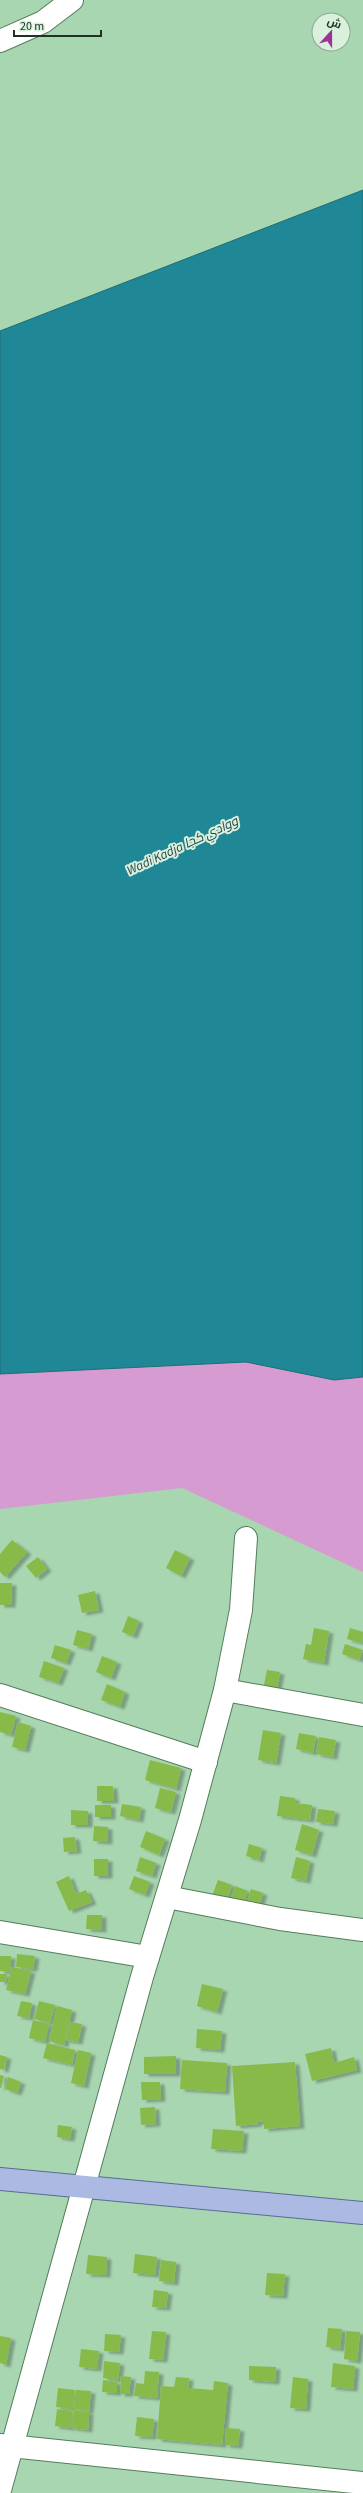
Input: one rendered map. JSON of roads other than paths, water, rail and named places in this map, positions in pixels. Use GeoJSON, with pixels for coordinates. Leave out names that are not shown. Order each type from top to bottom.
{"type":"FeatureCollection","features":[{"type":"Feature","properties":{"kind":"main road"},"geometry":{"type":"LineString","coordinates":[[0,2179],[363,2213]]}},
{"type":"Feature","properties":{"kind":"street"},"geometry":{"type":"LineString","coordinates":[[0,40],[43,22],[72,0]]}},
{"type":"Feature","properties":{"kind":"street"},"geometry":{"type":"LineString","coordinates":[[0,2490],[6,2446],[84,2187],[148,1957],[206,1762],[225,1690],[241,1610],[246,1538]]}},
{"type":"Feature","properties":{"kind":"street"},"geometry":{"type":"LineString","coordinates":[[225,1690],[363,1715]]}},
{"type":"Feature","properties":{"kind":"street"},"geometry":{"type":"LineString","coordinates":[[0,1695],[206,1762]]}},
{"type":"Feature","properties":{"kind":"street"},"geometry":{"type":"LineString","coordinates":[[167,1897],[280,1919],[363,1930]]}},
{"type":"Feature","properties":{"kind":"street"},"geometry":{"type":"LineString","coordinates":[[0,1932],[148,1957]]}},
{"type":"Feature","properties":{"kind":"street"},"geometry":{"type":"LineString","coordinates":[[6,2446],[363,2483]]}},
{"type":"Feature","properties":{"kind":"water","name":"Wadi Kadja ووادي كجا"},"geometry":{"type":"Polygon","coordinates":[[[363,190],[363,1377],[334,1380],[246,1362],[0,1374],[0,331],[363,190]]]}}]}
